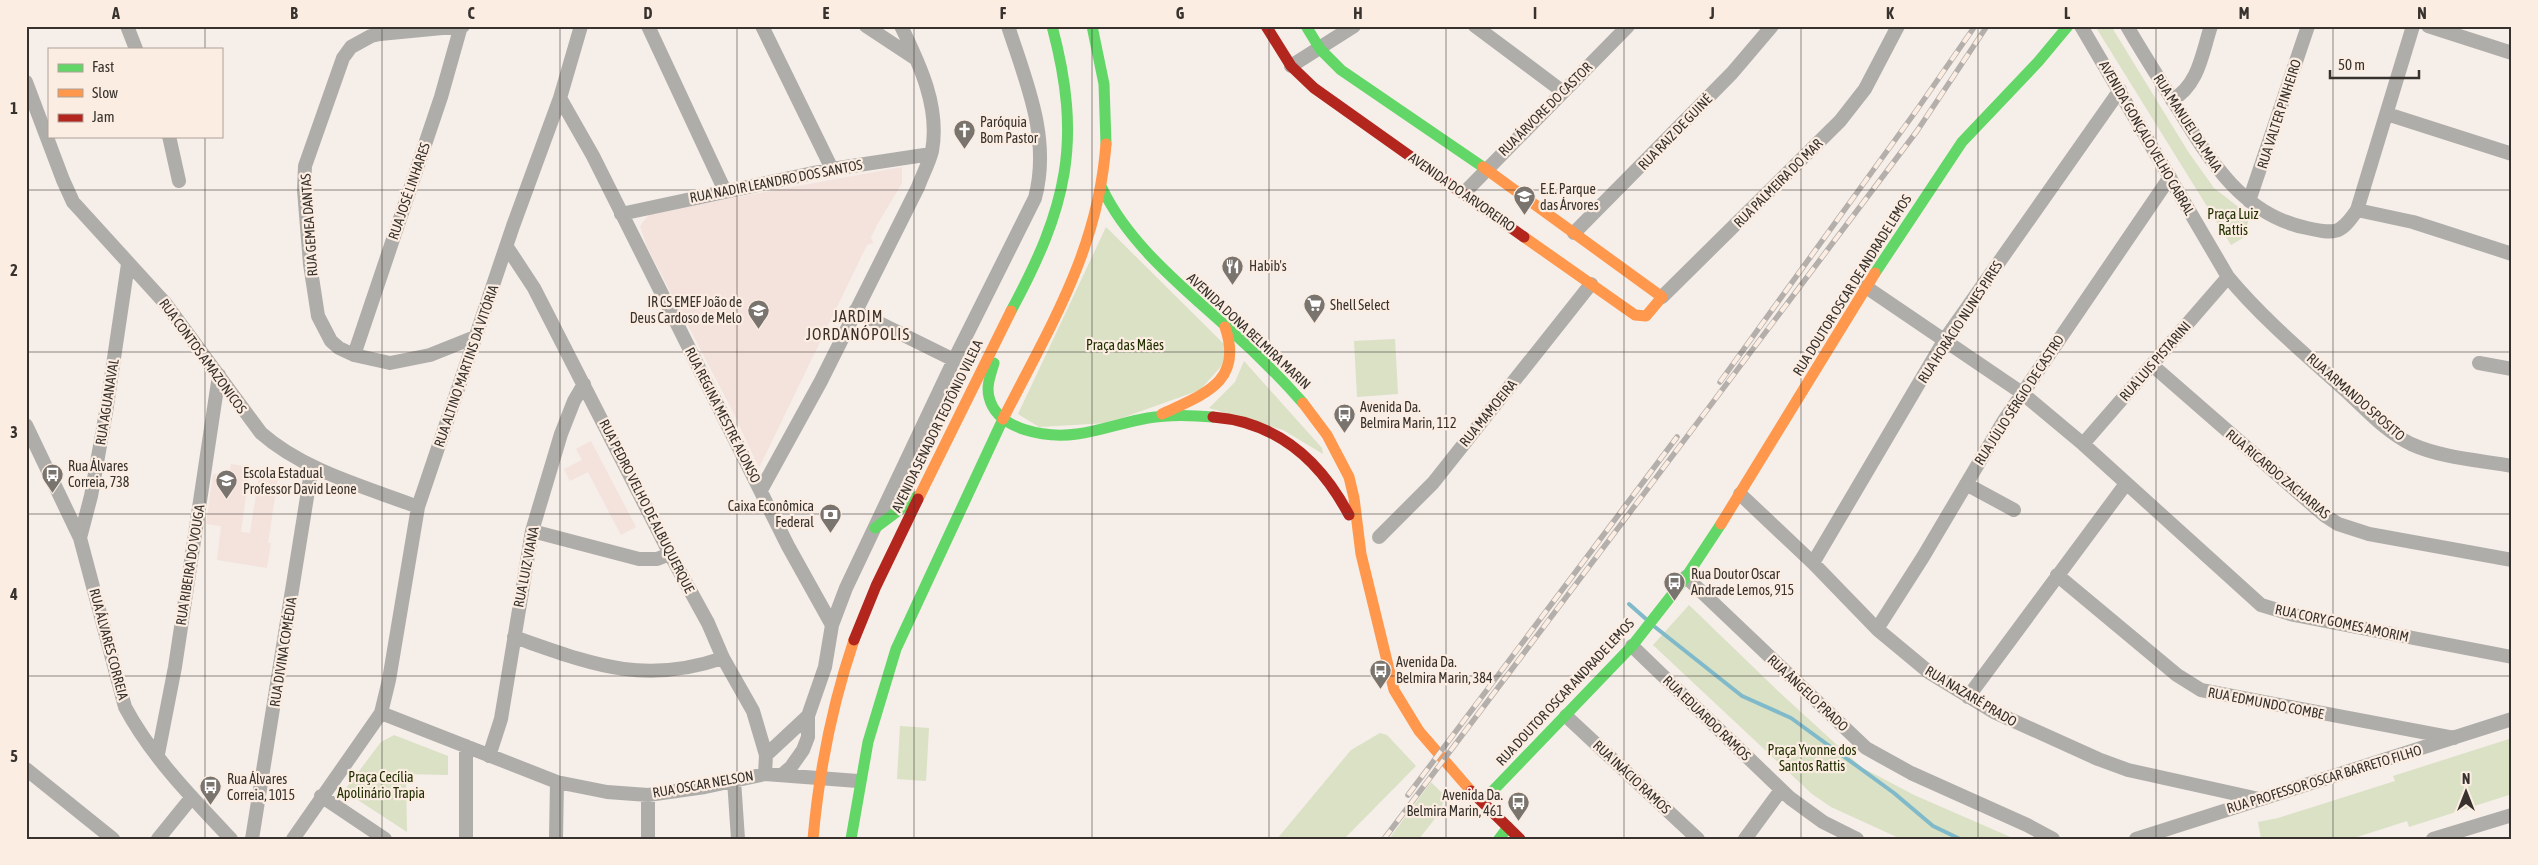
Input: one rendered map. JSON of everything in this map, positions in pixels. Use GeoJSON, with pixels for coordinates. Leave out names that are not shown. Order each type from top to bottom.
{"type":"FeatureCollection","features":[{"type":"Feature","properties":{"kind":"main road","name":"AVENIDA SENADOR TEOTÔNIO VILELA"},"geometry":{"type":"LineString","coordinates":[[812,839],[819,779],[828,733],[849,656],[873,592],[1048,236],[1058,206],[1065,166],[1068,125],[1064,80],[1052,26]]}},
{"type":"Feature","properties":{"kind":"main road"},"geometry":{"type":"LineString","coordinates":[[851,839],[858,781],[868,736],[896,647],[1003,419],[1060,308],[1082,260],[1102,188],[1105,100],[1103,77],[1092,26]]}},
{"type":"Feature","properties":{"kind":"main road","name":"AVENIDA DO ARVOREIRO"},"geometry":{"type":"LineString","coordinates":[[1266,26],[1291,66],[1314,88],[1635,315]]}},
{"type":"Feature","properties":{"kind":"main road"},"geometry":{"type":"LineString","coordinates":[[1306,26],[1320,49],[1356,80],[1486,169],[1662,297]]}},
{"type":"Feature","properties":{"kind":"main road","name":"RUA DOUTOR OSCAR DE ANDRADE LEMOS"},"geometry":{"type":"LineString","coordinates":[[1686,577],[1740,494],[1866,287],[1962,142],[2038,62],[2068,26]]}},
{"type":"Feature","properties":{"kind":"main road","name":"AVENIDA DONA BELMIRA MARIN"},"geometry":{"type":"LineString","coordinates":[[1102,188],[1128,229],[1173,279],[1293,390],[1332,444],[1344,466],[1353,493],[1357,510],[1358,536],[1394,690],[1403,710],[1419,733],[1520,839]]}},
{"type":"Feature","properties":{"kind":"main road","name":"RUA PALMEIRA DO MAR"},"geometry":{"type":"LineString","coordinates":[[1635,315],[1646,316],[1662,297]]}},
{"type":"Feature","properties":{"kind":"main road"},"geometry":{"type":"LineString","coordinates":[[1003,419],[989,402],[987,386],[993,365],[1012,324],[1017,299]]}},
{"type":"Feature","properties":{"kind":"main road"},"geometry":{"type":"LineString","coordinates":[[1160,416],[1209,389],[1225,374],[1231,358],[1225,327]]}},
{"type":"Feature","properties":{"kind":"main road","name":"AVENIDA DONA BELMIRA MARIN"},"geometry":{"type":"LineString","coordinates":[[1003,419],[1042,433],[1065,435],[1160,416],[1228,418],[1257,428],[1295,445],[1318,464],[1336,488],[1358,536]]}},
{"type":"Feature","properties":{"kind":"main road"},"geometry":{"type":"LineString","coordinates":[[875,528],[920,495]]}},
{"type":"Feature","properties":{"kind":"main road","name":"RUA DOUTOR OSCAR ANDRADE LEMOS"},"geometry":{"type":"LineString","coordinates":[[1483,801],[1632,646],[1686,577]]}},
{"type":"Feature","properties":{"kind":"main road"},"geometry":{"type":"LineString","coordinates":[[1499,839],[1508,827]]}},
{"type":"Feature","properties":{"kind":"street"},"geometry":{"type":"LineString","coordinates":[[127,26],[136,48]]}},
{"type":"Feature","properties":{"kind":"street","name":"RUA GEMEA DANTAS"},"geometry":{"type":"LineString","coordinates":[[462,26],[380,34],[371,36],[351,47],[340,65],[305,166],[304,190],[310,264],[318,316],[331,341],[339,348],[354,355],[390,362],[410,360],[450,348],[475,337]]}},
{"type":"Feature","properties":{"kind":"street","name":"RUA JOSÉ LINHARES"},"geometry":{"type":"LineString","coordinates":[[354,355],[441,97],[462,26]]}},
{"type":"Feature","properties":{"kind":"street","name":"RUA ALTINO MARTINS DA VITÓRIA"},"geometry":{"type":"LineString","coordinates":[[381,713],[389,680],[418,507],[475,337],[560,98],[581,26]]}},
{"type":"Feature","properties":{"kind":"street"},"geometry":{"type":"LineString","coordinates":[[648,26],[725,191]]}},
{"type":"Feature","properties":{"kind":"street"},"geometry":{"type":"LineString","coordinates":[[762,26],[832,169]]}},
{"type":"Feature","properties":{"kind":"street"},"geometry":{"type":"LineString","coordinates":[[866,26],[916,59]]}},
{"type":"Feature","properties":{"kind":"street"},"geometry":{"type":"LineString","coordinates":[[761,490],[790,440],[918,187],[931,154],[931,109],[926,83],[901,26]]}},
{"type":"Feature","properties":{"kind":"street"},"geometry":{"type":"LineString","coordinates":[[783,774],[791,768],[803,750],[808,737],[808,716],[825,667],[832,625],[846,588],[954,360],[1023,226],[1040,179],[1042,156],[1036,114],[1008,26]]}},
{"type":"Feature","properties":{"kind":"street"},"geometry":{"type":"LineString","coordinates":[[1291,66],[1354,26]]}},
{"type":"Feature","properties":{"kind":"street"},"geometry":{"type":"LineString","coordinates":[[1475,26],[1562,91]]}},
{"type":"Feature","properties":{"kind":"street","name":"RUA ÁRVORE DO CASTOR"},"geometry":{"type":"LineString","coordinates":[[1464,193],[1562,91],[1628,26]]}},
{"type":"Feature","properties":{"kind":"street","name":"RUA RAIZ DE GUINÉ"},"geometry":{"type":"LineString","coordinates":[[1574,233],[1732,74],[1772,26]]}},
{"type":"Feature","properties":{"kind":"street","name":"RUA PALMEIRA DO MAR"},"geometry":{"type":"LineString","coordinates":[[1662,297],[1840,121],[1865,89],[1898,26]]}},
{"type":"Feature","properties":{"kind":"street","name":"AVENIDA GONÇALO VELHO CABRAL"},"geometry":{"type":"LineString","coordinates":[[2081,26],[2228,277]]}},
{"type":"Feature","properties":{"kind":"street","name":"RUA MANUEL DA MAIA"},"geometry":{"type":"LineString","coordinates":[[2127,26],[2214,166],[2249,201],[2278,219],[2324,232],[2340,231],[2346,228],[2357,210],[2413,26]]}},
{"type":"Feature","properties":{"kind":"street"},"geometry":{"type":"LineString","coordinates":[[2172,100],[2185,91],[2196,75],[2211,26]]}},
{"type":"Feature","properties":{"kind":"street","name":"RUA VALTER PINHEIRO"},"geometry":{"type":"LineString","coordinates":[[2249,201],[2308,26]]}},
{"type":"Feature","properties":{"kind":"street"},"geometry":{"type":"LineString","coordinates":[[2428,26],[2512,53]]}},
{"type":"Feature","properties":{"kind":"street","name":"RUA CONTOS AMAZONICOS"},"geometry":{"type":"LineString","coordinates":[[26,82],[68,192],[82,213],[165,303],[261,433],[274,444],[312,466],[418,507]]}},
{"type":"Feature","properties":{"kind":"street","name":"RUA HORÁCIO NUNES PIRES"},"geometry":{"type":"LineString","coordinates":[[1813,562],[1945,339],[2120,90]]}},
{"type":"Feature","properties":{"kind":"street","name":"RUA REGINA MESTRE ALONSO"},"geometry":{"type":"LineString","coordinates":[[560,98],[622,214],[788,546],[832,625]]}},
{"type":"Feature","properties":{"kind":"street"},"geometry":{"type":"LineString","coordinates":[[2387,114],[2512,154]]}},
{"type":"Feature","properties":{"kind":"street"},"geometry":{"type":"LineString","coordinates":[[169,138],[179,181]]}},
{"type":"Feature","properties":{"kind":"street","name":"RUA NADIR LEANDRO DOS SANTOS"},"geometry":{"type":"LineString","coordinates":[[622,214],[832,169],[931,154]]}},
{"type":"Feature","properties":{"kind":"street","name":"RUA JÚLIO SÉRGIO DE CASTRO"},"geometry":{"type":"LineString","coordinates":[[1878,629],[2022,394],[2170,176]]}},
{"type":"Feature","properties":{"kind":"street"},"geometry":{"type":"LineString","coordinates":[[2357,210],[2413,222],[2512,254]]}},
{"type":"Feature","properties":{"kind":"street","name":"RUA PEDRO VELHO DE ALBUQUERQUE"},"geometry":{"type":"LineString","coordinates":[[507,247],[534,288],[670,554],[708,623],[723,658],[753,711],[766,755],[765,774]]}},
{"type":"Feature","properties":{"kind":"street","name":"RUA AGUANAVAL"},"geometry":{"type":"LineString","coordinates":[[80,538],[91,496],[106,412],[128,264]]}},
{"type":"Feature","properties":{"kind":"street","name":"RUA LUIS PISTARINI"},"geometry":{"type":"LineString","coordinates":[[2083,444],[2228,277]]}},
{"type":"Feature","properties":{"kind":"street","name":"RUA ARMANDO SPOSITO"},"geometry":{"type":"LineString","coordinates":[[2228,277],[2270,323],[2371,414],[2403,439],[2434,452],[2512,466]]}},
{"type":"Feature","properties":{"kind":"street","name":"RUA MAMOEIRA"},"geometry":{"type":"LineString","coordinates":[[1379,537],[1433,483],[1591,284]]}},
{"type":"Feature","properties":{"kind":"street","name":"RUA CORY GOMES AMORIM"},"geometry":{"type":"LineString","coordinates":[[1866,287],[1945,339],[2022,394],[2083,444],[2261,605],[2294,615],[2512,656]]}},
{"type":"Feature","properties":{"kind":"street"},"geometry":{"type":"LineString","coordinates":[[855,311],[954,360]]}},
{"type":"Feature","properties":{"kind":"street"},"geometry":{"type":"LineString","coordinates":[[2479,363],[2512,369]]}},
{"type":"Feature","properties":{"kind":"street","name":"RUA RICARDO ZACHARIAS"},"geometry":{"type":"LineString","coordinates":[[2152,365],[2324,515],[2338,524],[2369,534],[2512,560]]}},
{"type":"Feature","properties":{"kind":"street","name":"RUA RIBEIRA DO VOUGA"},"geometry":{"type":"LineString","coordinates":[[158,754],[175,666],[219,375]]}},
{"type":"Feature","properties":{"kind":"street","name":"RUA LUIZ VIANA"},"geometry":{"type":"LineString","coordinates":[[489,756],[501,719],[532,531],[561,434],[574,401],[584,384]]}},
{"type":"Feature","properties":{"kind":"street","name":"RUA ÁLVARES CORREIA"},"geometry":{"type":"LineString","coordinates":[[26,425],[80,538],[125,707],[134,722],[192,797],[231,839]]}},
{"type":"Feature","properties":{"kind":"street","name":"RUA DIVINA COMÉDIA"},"geometry":{"type":"LineString","coordinates":[[252,839],[312,466]]}},
{"type":"Feature","properties":{"kind":"street"},"geometry":{"type":"LineString","coordinates":[[1966,484],[2014,510]]}},
{"type":"Feature","properties":{"kind":"street"},"geometry":{"type":"LineString","coordinates":[[1968,697],[2125,484]]}},
{"type":"Feature","properties":{"kind":"street","name":"RUA NAZARÉ PRADO"},"geometry":{"type":"LineString","coordinates":[[1740,494],[1813,562],[1878,629],[1930,673],[1968,697],[2032,730],[2111,764],[2259,799]]}},
{"type":"Feature","properties":{"kind":"street"},"geometry":{"type":"LineString","coordinates":[[532,531],[639,559],[657,559],[670,554]]}},
{"type":"Feature","properties":{"kind":"street","name":"RUA EDMUNDO COMBE"},"geometry":{"type":"LineString","coordinates":[[2057,575],[2177,676],[2201,690],[2454,738]]}},
{"type":"Feature","properties":{"kind":"street","name":"RUA ÂNGELO PRADO"},"geometry":{"type":"LineString","coordinates":[[1686,577],[1866,748],[1911,773],[2053,839]]}},
{"type":"Feature","properties":{"kind":"street"},"geometry":{"type":"LineString","coordinates":[[514,636],[595,665],[626,670],[682,669],[723,658]]}},
{"type":"Feature","properties":{"kind":"street","name":"RUA EDUARDO RAMOS"},"geometry":{"type":"LineString","coordinates":[[1632,646],[1781,790],[1824,822],[1857,839]]}},
{"type":"Feature","properties":{"kind":"street"},"geometry":{"type":"LineString","coordinates":[[293,839],[321,796],[381,713]]}},
{"type":"Feature","properties":{"kind":"street","name":"RUA OSCAR NELSON"},"geometry":{"type":"LineString","coordinates":[[381,713],[557,782],[607,792],[648,795],[765,774],[858,781]]}},
{"type":"Feature","properties":{"kind":"street"},"geometry":{"type":"LineString","coordinates":[[766,755],[808,716]]}},
{"type":"Feature","properties":{"kind":"street","name":"RUA INÁCIO RAMOS"},"geometry":{"type":"LineString","coordinates":[[1566,716],[1698,839]]}},
{"type":"Feature","properties":{"kind":"street","name":"RUA PROFESSOR OSCAR BARRETO FILHO"},"geometry":{"type":"LineString","coordinates":[[2136,839],[2512,719]]}},
{"type":"Feature","properties":{"kind":"street"},"geometry":{"type":"LineString","coordinates":[[466,746],[466,839]]}},
{"type":"Feature","properties":{"kind":"street"},"geometry":{"type":"LineString","coordinates":[[26,769],[113,839]]}},
{"type":"Feature","properties":{"kind":"street"},"geometry":{"type":"LineString","coordinates":[[734,780],[738,839]]}},
{"type":"Feature","properties":{"kind":"street"},"geometry":{"type":"LineString","coordinates":[[556,839],[557,782]]}},
{"type":"Feature","properties":{"kind":"street"},"geometry":{"type":"LineString","coordinates":[[1745,839],[1781,790]]}},
{"type":"Feature","properties":{"kind":"street"},"geometry":{"type":"LineString","coordinates":[[648,795],[648,839]]}},
{"type":"Feature","properties":{"kind":"street"},"geometry":{"type":"LineString","coordinates":[[321,796],[385,839]]}},
{"type":"Feature","properties":{"kind":"street"},"geometry":{"type":"LineString","coordinates":[[158,839],[192,797]]}},
{"type":"Feature","properties":{"kind":"street"},"geometry":{"type":"LineString","coordinates":[[2435,838],[2512,815]]}},
{"type":"Feature","properties":{"kind":"shaded area","name":"IR CS EMEF João de Deus Cardoso de Melo"},"geometry":{"type":"Polygon","coordinates":[[[902,167],[902,183],[877,225],[871,237],[873,243],[867,245],[759,468],[732,410],[647,247],[640,226],[650,213],[902,167]]]}},
{"type":"Feature","properties":{"kind":"shaded area"},"geometry":{"type":"Polygon","coordinates":[[[591,441],[636,527],[621,535],[588,472],[570,481],[564,469],[582,460],[576,449],[591,441]]]}},
{"type":"Feature","properties":{"kind":"shaded area","name":"Escola Estadual Professor David Leone"},"geometry":{"type":"Polygon","coordinates":[[[231,464],[250,467],[241,532],[250,533],[260,469],[279,471],[268,543],[271,543],[267,568],[217,560],[221,526],[206,524],[213,474],[229,477],[231,464]]]}},
{"type":"Feature","properties":{"kind":"green space","name":"Praça Luiz Rattis"},"geometry":{"type":"Polygon","coordinates":[[[2095,26],[2111,26],[2189,153],[2214,188],[2250,216],[2243,238],[2231,245],[2095,26]]]}},
{"type":"Feature","properties":{"kind":"green space","name":"Praça das Mães"},"geometry":{"type":"Polygon","coordinates":[[[1106,227],[1225,345],[1225,362],[1200,390],[1108,423],[1039,427],[1018,414],[1106,227]]]}},
{"type":"Feature","properties":{"kind":"green space"},"geometry":{"type":"Polygon","coordinates":[[[1395,339],[1398,394],[1357,397],[1354,341],[1395,339]]]}},
{"type":"Feature","properties":{"kind":"green space"},"geometry":{"type":"Polygon","coordinates":[[[1244,361],[1322,448],[1323,454],[1283,430],[1209,408],[1235,382],[1244,361]]]}},
{"type":"Feature","properties":{"kind":"green space","name":"Praça Yvonne dos Santos Rattis"},"geometry":{"type":"Polygon","coordinates":[[[1689,605],[1777,690],[1861,767],[1914,795],[2015,839],[1901,839],[1831,807],[1812,794],[1653,645],[1689,605]]]}},
{"type":"Feature","properties":{"kind":"green space"},"geometry":{"type":"Polygon","coordinates":[[[900,726],[929,728],[926,781],[897,779],[900,726]]]}},
{"type":"Feature","properties":{"kind":"green space"},"geometry":{"type":"Polygon","coordinates":[[[1380,733],[1387,735],[1416,766],[1344,839],[1277,839],[1351,750],[1380,733]]]}},
{"type":"Feature","properties":{"kind":"green space","name":"Praça Cecília Apolinário Trapia"},"geometry":{"type":"Polygon","coordinates":[[[394,735],[448,756],[448,775],[406,774],[407,832],[344,791],[381,742],[394,735]]]}},
{"type":"Feature","properties":{"kind":"green space"},"geometry":{"type":"Polygon","coordinates":[[[2512,738],[2512,794],[2409,827],[2407,821],[2351,839],[2261,839],[2258,822],[2278,818],[2395,781],[2393,776],[2512,738]]]}},
{"type":"Feature","properties":{"kind":"green space"},"geometry":{"type":"Polygon","coordinates":[[[1431,782],[1445,796],[1441,808],[1431,824],[1419,839],[1389,839],[1431,782]]]}},
{"type":"Feature","properties":{"kind":"waterway"},"geometry":{"type":"LineString","coordinates":[[1629,604],[1646,619]]}},
{"type":"Feature","properties":{"kind":"waterway"},"geometry":{"type":"LineString","coordinates":[[1655,627],[1742,696],[1791,718],[1894,793],[1933,826],[1960,839]]}},
{"type":"Feature","properties":{"kind":"railway"},"geometry":{"type":"LineString","coordinates":[[1720,382],[1916,111],[1975,26]]}},
{"type":"Feature","properties":{"kind":"railway"},"geometry":{"type":"LineString","coordinates":[[1384,839],[1917,131],[1987,26]]}},
{"type":"Feature","properties":{"kind":"railway"},"geometry":{"type":"LineString","coordinates":[[1408,795],[1677,437]]}},
{"type":"Feature","properties":{"kind":"traffic: fast"},"geometry":{"type":"LineString","coordinates":[[1011,311],[1045,239],[1057,206],[1064,173],[1067,140],[1067,105],[1052,26]]}},
{"type":"Feature","properties":{"kind":"traffic: fast"},"geometry":{"type":"LineString","coordinates":[[1092,26],[1104,84],[1106,144]]}},
{"type":"Feature","properties":{"kind":"traffic: fast"},"geometry":{"type":"LineString","coordinates":[[1306,26],[1320,49],[1341,70],[1483,167]]}},
{"type":"Feature","properties":{"kind":"traffic: fast"},"geometry":{"type":"LineString","coordinates":[[1875,273],[1962,142],[2038,62],[2068,26]]}},
{"type":"Feature","properties":{"kind":"traffic: fast"},"geometry":{"type":"LineString","coordinates":[[1102,188],[1113,209],[1142,247],[1176,282],[1258,356],[1303,403]]}},
{"type":"Feature","properties":{"kind":"traffic: fast"},"geometry":{"type":"LineString","coordinates":[[994,363],[988,388],[989,397],[994,409],[1002,418],[1025,430],[1052,435],[1065,435],[1086,433],[1156,417],[1180,415],[1213,417]]}},
{"type":"Feature","properties":{"kind":"traffic: fast"},"geometry":{"type":"LineString","coordinates":[[851,839],[868,742],[896,649],[1003,419]]}},
{"type":"Feature","properties":{"kind":"traffic: fast"},"geometry":{"type":"LineString","coordinates":[[875,528],[918,496]]}},
{"type":"Feature","properties":{"kind":"traffic: fast"},"geometry":{"type":"LineString","coordinates":[[1483,801],[1632,646],[1686,577],[1721,524]]}},
{"type":"Feature","properties":{"kind":"traffic: fast"},"geometry":{"type":"LineString","coordinates":[[1499,839],[1508,827]]}},
{"type":"Feature","properties":{"kind":"traffic: slow"},"geometry":{"type":"LineString","coordinates":[[1003,419],[1054,319],[1082,254],[1093,219],[1101,183],[1106,144]]}},
{"type":"Feature","properties":{"kind":"traffic: slow"},"geometry":{"type":"LineString","coordinates":[[1483,167],[1662,297],[1646,316],[1635,315],[1524,237]]}},
{"type":"Feature","properties":{"kind":"traffic: slow"},"geometry":{"type":"LineString","coordinates":[[1721,524],[1875,273]]}},
{"type":"Feature","properties":{"kind":"traffic: slow"},"geometry":{"type":"LineString","coordinates":[[918,499],[1011,311]]}},
{"type":"Feature","properties":{"kind":"traffic: slow"},"geometry":{"type":"LineString","coordinates":[[1162,414],[1205,392],[1216,384],[1224,373],[1229,361],[1229,346],[1225,327]]}},
{"type":"Feature","properties":{"kind":"traffic: slow"},"geometry":{"type":"LineString","coordinates":[[1303,403],[1327,435],[1349,477],[1354,498],[1361,554],[1394,690],[1419,731],[1471,791]]}},
{"type":"Feature","properties":{"kind":"traffic: slow"},"geometry":{"type":"LineString","coordinates":[[813,839],[819,788],[828,738],[839,689],[854,640]]}},
{"type":"Feature","properties":{"kind":"traffic: jam"},"geometry":{"type":"LineString","coordinates":[[1266,26],[1291,66],[1314,88],[1524,237]]}},
{"type":"Feature","properties":{"kind":"traffic: jam"},"geometry":{"type":"LineString","coordinates":[[1213,417],[1236,420],[1257,427],[1277,436],[1294,447],[1325,477],[1349,515]]}},
{"type":"Feature","properties":{"kind":"traffic: jam"},"geometry":{"type":"LineString","coordinates":[[854,640],[876,586],[918,499]]}},
{"type":"Feature","properties":{"kind":"traffic: jam"},"geometry":{"type":"LineString","coordinates":[[1471,791],[1520,839]]}},
{"type":"Feature","properties":{"kind":"place","name":"Paróquia Bom Pastor"},"geometry":{"type":"Point","coordinates":[964,149]}},
{"type":"Feature","properties":{"kind":"place","name":"E.E. Parque das Árvores"},"geometry":{"type":"Point","coordinates":[1524,216]}},
{"type":"Feature","properties":{"kind":"place","name":"Habib's"},"geometry":{"type":"Point","coordinates":[1233,285]}},
{"type":"Feature","properties":{"kind":"place","name":"Shell Select"},"geometry":{"type":"Point","coordinates":[1314,324]}},
{"type":"Feature","properties":{"kind":"place","name":"IR CS EMEF João de Deus Cardoso de Melo"},"geometry":{"type":"Point","coordinates":[758,329]}},
{"type":"Feature","properties":{"kind":"place","name":"Avenida Da. Belmira Marin, 112"},"geometry":{"type":"Point","coordinates":[1344,434]}},
{"type":"Feature","properties":{"kind":"place","name":"Rua Álvares Correia, 738"},"geometry":{"type":"Point","coordinates":[52,493]}},
{"type":"Feature","properties":{"kind":"place","name":"Escola Estadual Professor David Leone"},"geometry":{"type":"Point","coordinates":[227,500]}},
{"type":"Feature","properties":{"kind":"place","name":"Caixa Econômica Federal"},"geometry":{"type":"Point","coordinates":[830,533]}},
{"type":"Feature","properties":{"kind":"place","name":"Rua Doutor Oscar Andrade Lemos, 915"},"geometry":{"type":"Point","coordinates":[1675,601]}},
{"type":"Feature","properties":{"kind":"place","name":"Avenida Da. Belmira Marin, 384"},"geometry":{"type":"Point","coordinates":[1380,689]}},
{"type":"Feature","properties":{"kind":"place","name":"Rua Álvares Correia, 1015"},"geometry":{"type":"Point","coordinates":[211,806]}},
{"type":"Feature","properties":{"kind":"place","name":"Avenida Da. Belmira Marin, 461"},"geometry":{"type":"Point","coordinates":[1519,822]}},
{"type":"Feature","properties":{"kind":"district","name":"JARDIM JORDANÓPOLIS"},"geometry":{"type":"Point","coordinates":[858,325]}}]}
